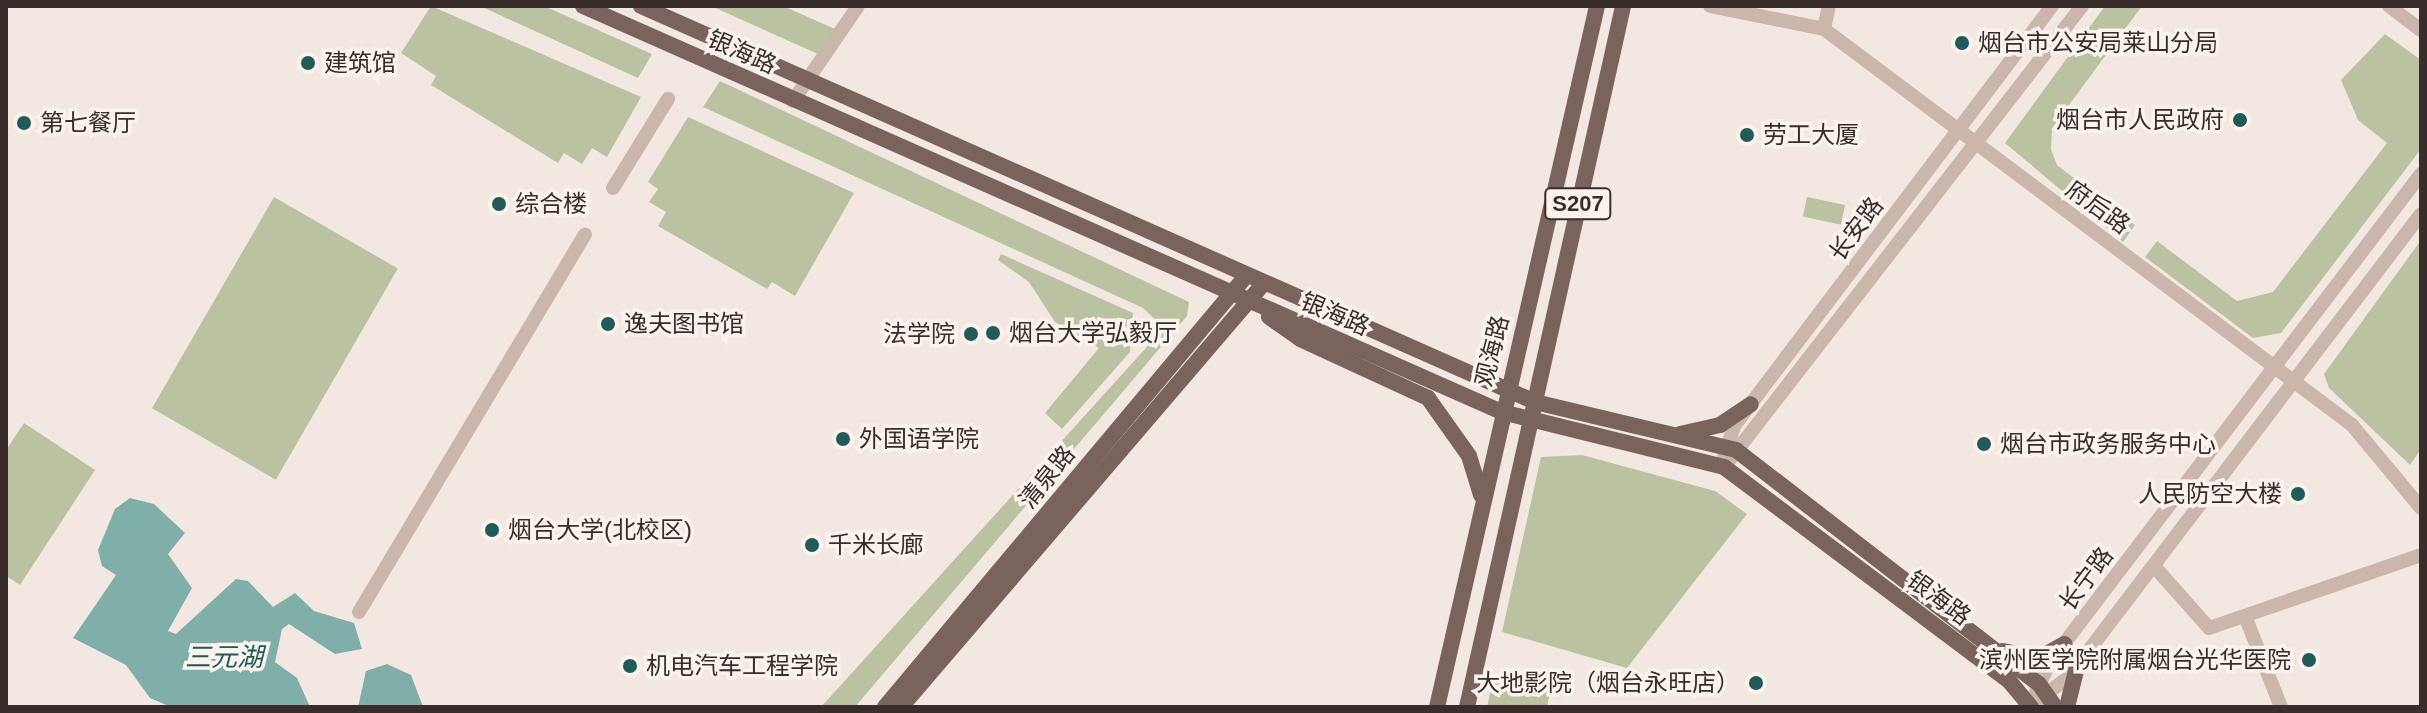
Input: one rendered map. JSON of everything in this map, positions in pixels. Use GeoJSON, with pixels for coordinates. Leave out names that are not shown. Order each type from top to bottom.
{"type":"FeatureCollection","features":[{"type":"Feature","properties":{"kind":"main road","name":"银海路"},"geometry":{"type":"LineString","coordinates":[[583,6],[1502,412],[1530,422],[1724,467],[2010,682],[2030,706]]}},
{"type":"Feature","properties":{"kind":"main road","name":"银海路"},"geometry":{"type":"LineString","coordinates":[[641,6],[1535,402],[1724,447],[1741,454],[1990,646],[2047,695]]}},
{"type":"Feature","properties":{"kind":"main road","name":"观海路"},"geometry":{"type":"LineString","coordinates":[[1437,707],[1597,6]]}},
{"type":"Feature","properties":{"kind":"main road","name":"S207"},"geometry":{"type":"LineString","coordinates":[[1467,707],[1623,6]]}},
{"type":"Feature","properties":{"kind":"main road","name":"清泉路"},"geometry":{"type":"LineString","coordinates":[[885,707],[1246,276]]}},
{"type":"Feature","properties":{"kind":"main road","name":"清泉路"},"geometry":{"type":"LineString","coordinates":[[901,707],[1254,305],[1264,283]]}},
{"type":"Feature","properties":{"kind":"main road"},"geometry":{"type":"LineString","coordinates":[[1254,305],[1300,339],[1428,398],[1476,468],[1481,513]]}},
{"type":"Feature","properties":{"kind":"main road"},"geometry":{"type":"LineString","coordinates":[[1673,435],[1720,425],[1751,404]]}},
{"type":"Feature","properties":{"kind":"main road"},"geometry":{"type":"LineString","coordinates":[[1990,646],[2031,659],[2064,644]]}},
{"type":"Feature","properties":{"kind":"main road"},"geometry":{"type":"LineString","coordinates":[[2067,707],[2077,667]]}},
{"type":"Feature","properties":{"kind":"street"},"geometry":{"type":"LineString","coordinates":[[793,101],[858,6]]}},
{"type":"Feature","properties":{"kind":"street","name":"府后路"},"geometry":{"type":"LineString","coordinates":[[1710,6],[1824,29],[2294,380],[2369,441],[2421,508]]}},
{"type":"Feature","properties":{"kind":"street"},"geometry":{"type":"LineString","coordinates":[[1824,29],[1829,6]]}},
{"type":"Feature","properties":{"kind":"street"},"geometry":{"type":"LineString","coordinates":[[1724,467],[1741,454],[2078,11],[2051,6]]}},
{"type":"Feature","properties":{"kind":"street","name":"长安路"},"geometry":{"type":"LineString","coordinates":[[1724,447],[1761,390],[2051,6]]}},
{"type":"Feature","properties":{"kind":"street"},"geometry":{"type":"LineString","coordinates":[[2389,6],[2421,30]]}},
{"type":"Feature","properties":{"kind":"street"},"geometry":{"type":"LineString","coordinates":[[613,188],[668,99]]}},
{"type":"Feature","properties":{"kind":"street","name":"长宁路"},"geometry":{"type":"LineString","coordinates":[[2047,695],[2064,644],[2421,174]]}},
{"type":"Feature","properties":{"kind":"street","name":"长宁路"},"geometry":{"type":"LineString","coordinates":[[2030,706],[2077,667],[2421,214]]}},
{"type":"Feature","properties":{"kind":"street"},"geometry":{"type":"LineString","coordinates":[[2379,230],[2397,244]]}},
{"type":"Feature","properties":{"kind":"street"},"geometry":{"type":"LineString","coordinates":[[359,612],[585,235]]}},
{"type":"Feature","properties":{"kind":"street"},"geometry":{"type":"LineString","coordinates":[[1761,390],[1779,404]]}},
{"type":"Feature","properties":{"kind":"street"},"geometry":{"type":"LineString","coordinates":[[1724,447],[1724,467]]}},
{"type":"Feature","properties":{"kind":"street"},"geometry":{"type":"LineString","coordinates":[[2164,513],[2183,527]]}},
{"type":"Feature","properties":{"kind":"street"},"geometry":{"type":"LineString","coordinates":[[2154,566],[2209,628],[2421,555]]}},
{"type":"Feature","properties":{"kind":"street"},"geometry":{"type":"LineString","coordinates":[[2245,616],[2281,707]]}},
{"type":"Feature","properties":{"kind":"street"},"geometry":{"type":"LineString","coordinates":[[2078,626],[2074,638],[2081,647],[2097,640]]}},
{"type":"Feature","properties":{"kind":"green space"},"geometry":{"type":"Polygon","coordinates":[[[431,6],[641,97],[607,157],[592,148],[582,164],[564,153],[558,163],[431,85],[436,76],[401,53],[431,6]]]}},
{"type":"Feature","properties":{"kind":"green space"},"geometry":{"type":"Polygon","coordinates":[[[480,6],[544,6],[652,54],[638,78],[480,6]]]}},
{"type":"Feature","properties":{"kind":"green space"},"geometry":{"type":"Polygon","coordinates":[[[711,6],[783,6],[835,29],[818,54],[711,6]]]}},
{"type":"Feature","properties":{"kind":"green space"},"geometry":{"type":"Polygon","coordinates":[[[2105,6],[2142,6],[2052,128],[2051,149],[2057,165],[2135,225],[2123,242],[2005,143],[2105,6]]]}},
{"type":"Feature","properties":{"kind":"green space"},"geometry":{"type":"Polygon","coordinates":[[[2385,34],[2421,60],[2421,149],[2281,333],[2253,338],[2145,257],[2157,241],[2237,301],[2273,292],[2387,143],[2358,120],[2341,80],[2385,34]]]}},
{"type":"Feature","properties":{"kind":"green space"},"geometry":{"type":"Polygon","coordinates":[[[720,81],[1189,302],[1187,316],[855,707],[821,707],[1164,328],[1143,308],[703,107],[720,81]]]}},
{"type":"Feature","properties":{"kind":"green space"},"geometry":{"type":"Polygon","coordinates":[[[688,117],[854,193],[795,296],[772,282],[767,289],[658,226],[666,212],[649,202],[658,189],[648,182],[688,117]]]}},
{"type":"Feature","properties":{"kind":"green space"},"geometry":{"type":"Polygon","coordinates":[[[274,197],[398,268],[276,480],[152,408],[274,197]]]}},
{"type":"Feature","properties":{"kind":"green space"},"geometry":{"type":"Polygon","coordinates":[[[1807,197],[1845,205],[1841,225],[1803,217],[1807,197]]]}},
{"type":"Feature","properties":{"kind":"green space"},"geometry":{"type":"Polygon","coordinates":[[[2421,240],[2421,449],[2410,465],[2329,388],[2324,374],[2421,240]]]}},
{"type":"Feature","properties":{"kind":"green space"},"geometry":{"type":"Polygon","coordinates":[[[1001,254],[1133,313],[1130,352],[1062,429],[1045,413],[1099,348],[1055,322],[1029,282],[998,260],[1001,254]]]}},
{"type":"Feature","properties":{"kind":"green space"},"geometry":{"type":"Polygon","coordinates":[[[24,423],[95,470],[20,585],[6,576],[6,450],[24,423]]]}},
{"type":"Feature","properties":{"kind":"green space"},"geometry":{"type":"Polygon","coordinates":[[[1582,455],[1715,491],[1747,514],[1627,668],[1502,632],[1541,457],[1582,455]]]}},
{"type":"Feature","properties":{"kind":"green space"},"geometry":{"type":"Polygon","coordinates":[[[1494,675],[1551,687],[1547,707],[1487,707],[1494,675]]]}},
{"type":"Feature","properties":{"kind":"water","name":"三元湖"},"geometry":{"type":"Polygon","coordinates":[[[130,498],[154,504],[185,533],[168,554],[192,588],[168,631],[176,634],[236,579],[248,581],[273,607],[295,593],[314,611],[354,623],[362,649],[335,654],[289,624],[282,629],[275,662],[297,678],[310,707],[171,707],[150,698],[126,665],[73,638],[116,575],[102,566],[98,550],[115,509],[130,498]]]}},
{"type":"Feature","properties":{"kind":"water"},"geometry":{"type":"Polygon","coordinates":[[[387,664],[411,675],[423,707],[358,707],[366,671],[387,664]]]}},
{"type":"Feature","properties":{"kind":"place","name":"烟台市公安局莱山分局"},"geometry":{"type":"Point","coordinates":[1962,43]}},
{"type":"Feature","properties":{"kind":"place","name":"建筑馆"},"geometry":{"type":"Point","coordinates":[308,63]}},
{"type":"Feature","properties":{"kind":"place","name":"烟台市人民政府"},"geometry":{"type":"Point","coordinates":[2240,120]}},
{"type":"Feature","properties":{"kind":"place","name":"第七餐厅"},"geometry":{"type":"Point","coordinates":[24,123]}},
{"type":"Feature","properties":{"kind":"place","name":"劳工大厦"},"geometry":{"type":"Point","coordinates":[1747,135]}},
{"type":"Feature","properties":{"kind":"place","name":"综合楼"},"geometry":{"type":"Point","coordinates":[499,204]}},
{"type":"Feature","properties":{"kind":"place","name":"逸夫图书馆"},"geometry":{"type":"Point","coordinates":[608,324]}},
{"type":"Feature","properties":{"kind":"place","name":"烟台大学弘毅厅"},"geometry":{"type":"Point","coordinates":[993,333]}},
{"type":"Feature","properties":{"kind":"place","name":"法学院"},"geometry":{"type":"Point","coordinates":[971,334]}},
{"type":"Feature","properties":{"kind":"place","name":"外国语学院"},"geometry":{"type":"Point","coordinates":[843,439]}},
{"type":"Feature","properties":{"kind":"place","name":"烟台市政务服务中心"},"geometry":{"type":"Point","coordinates":[1984,444]}},
{"type":"Feature","properties":{"kind":"place","name":"人民防空大楼"},"geometry":{"type":"Point","coordinates":[2298,494]}},
{"type":"Feature","properties":{"kind":"place","name":"烟台大学(北校区)"},"geometry":{"type":"Point","coordinates":[492,530]}},
{"type":"Feature","properties":{"kind":"place","name":"千米长廊"},"geometry":{"type":"Point","coordinates":[812,545]}},
{"type":"Feature","properties":{"kind":"place","name":"滨州医学院附属烟台光华医院"},"geometry":{"type":"Point","coordinates":[2309,660]}},
{"type":"Feature","properties":{"kind":"place","name":"机电汽车工程学院"},"geometry":{"type":"Point","coordinates":[630,666]}},
{"type":"Feature","properties":{"kind":"place","name":"大地影院（烟台永旺店）"},"geometry":{"type":"Point","coordinates":[1756,683]}}]}
